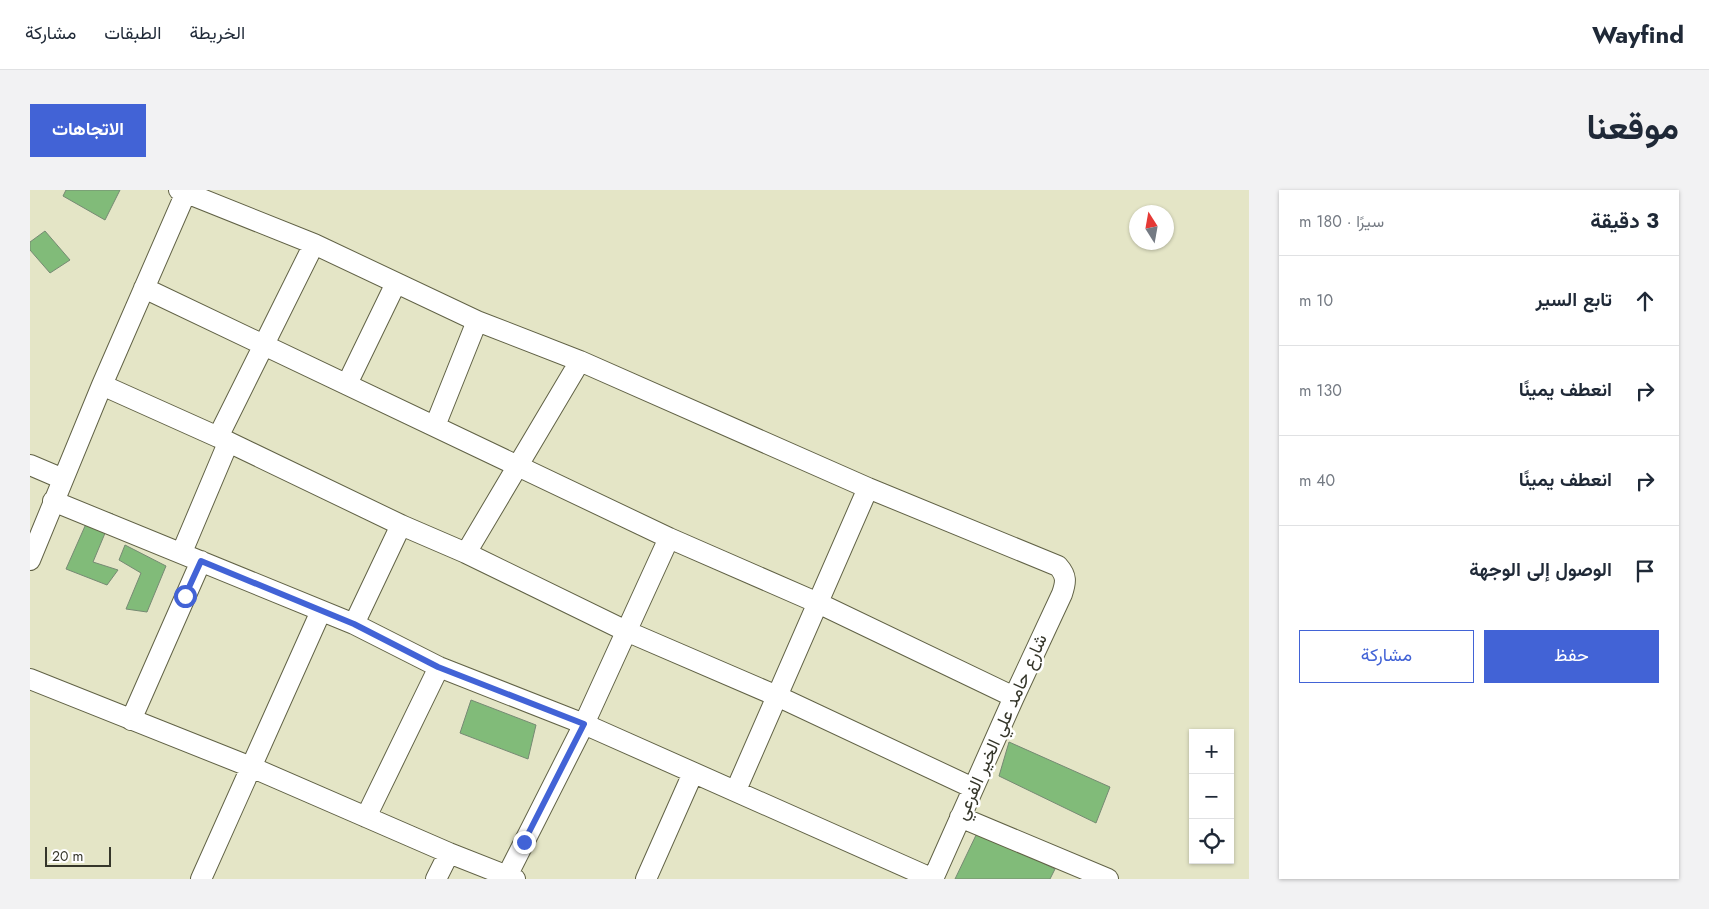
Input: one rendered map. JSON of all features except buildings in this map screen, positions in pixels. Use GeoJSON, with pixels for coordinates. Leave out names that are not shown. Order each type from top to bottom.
{"type":"FeatureCollection","features":[{"type":"Feature","properties":{"kind":"street"},"geometry":{"type":"LineString","coordinates":[[30,560],[184,191],[314,244],[478,321],[580,361],[868,488],[736,790]]}},
{"type":"Feature","properties":{"kind":"street"},"geometry":{"type":"LineString","coordinates":[[182,552],[223,440],[265,345],[314,244]]}},
{"type":"Feature","properties":{"kind":"street"},"geometry":{"type":"LineString","coordinates":[[347,384],[396,283]]}},
{"type":"Feature","properties":{"kind":"street"},"geometry":{"type":"LineString","coordinates":[[144,288],[669,538],[818,604],[1014,697]]}},
{"type":"Feature","properties":{"kind":"street"},"geometry":{"type":"LineString","coordinates":[[435,426],[478,321]]}},
{"type":"Feature","properties":{"kind":"street"},"geometry":{"type":"LineString","coordinates":[[466,553],[580,361]]}},
{"type":"Feature","properties":{"kind":"street"},"geometry":{"type":"LineString","coordinates":[[102,385],[466,553],[626,631],[777,696],[973,788]]}},
{"type":"Feature","properties":{"kind":"street"},"geometry":{"type":"LineString","coordinates":[[30,465],[63,479]]}},
{"type":"Feature","properties":{"kind":"street","name":"شارع حامد علي الخير الفرعي"},"geometry":{"type":"LineString","coordinates":[[868,488],[1058,566],[1065,574],[1066,582],[1062,594],[933,879]]}},
{"type":"Feature","properties":{"kind":"street"},"geometry":{"type":"LineString","coordinates":[[53,501],[182,552],[354,624],[438,667],[584,724],[933,879]]}},
{"type":"Feature","properties":{"kind":"street"},"geometry":{"type":"LineString","coordinates":[[354,624],[402,525]]}},
{"type":"Feature","properties":{"kind":"street"},"geometry":{"type":"LineString","coordinates":[[30,679],[251,767],[449,853],[511,877],[584,724],[669,538]]}},
{"type":"Feature","properties":{"kind":"street"},"geometry":{"type":"LineString","coordinates":[[131,720],[201,561]]}},
{"type":"Feature","properties":{"kind":"street"},"geometry":{"type":"LineString","coordinates":[[201,879],[321,611]]}},
{"type":"Feature","properties":{"kind":"street"},"geometry":{"type":"LineString","coordinates":[[366,817],[438,667]]}},
{"type":"Feature","properties":{"kind":"street"},"geometry":{"type":"LineString","coordinates":[[646,879],[693,773]]}},
{"type":"Feature","properties":{"kind":"street"},"geometry":{"type":"LineString","coordinates":[[960,817],[1108,879]]}},
{"type":"Feature","properties":{"kind":"street"},"geometry":{"type":"LineString","coordinates":[[436,879],[449,853]]}},
{"type":"Feature","properties":{"kind":"route"},"geometry":{"type":"LineString","coordinates":[[185,596],[201,561],[354,624],[438,667],[584,724],[524,842]]}}]}
